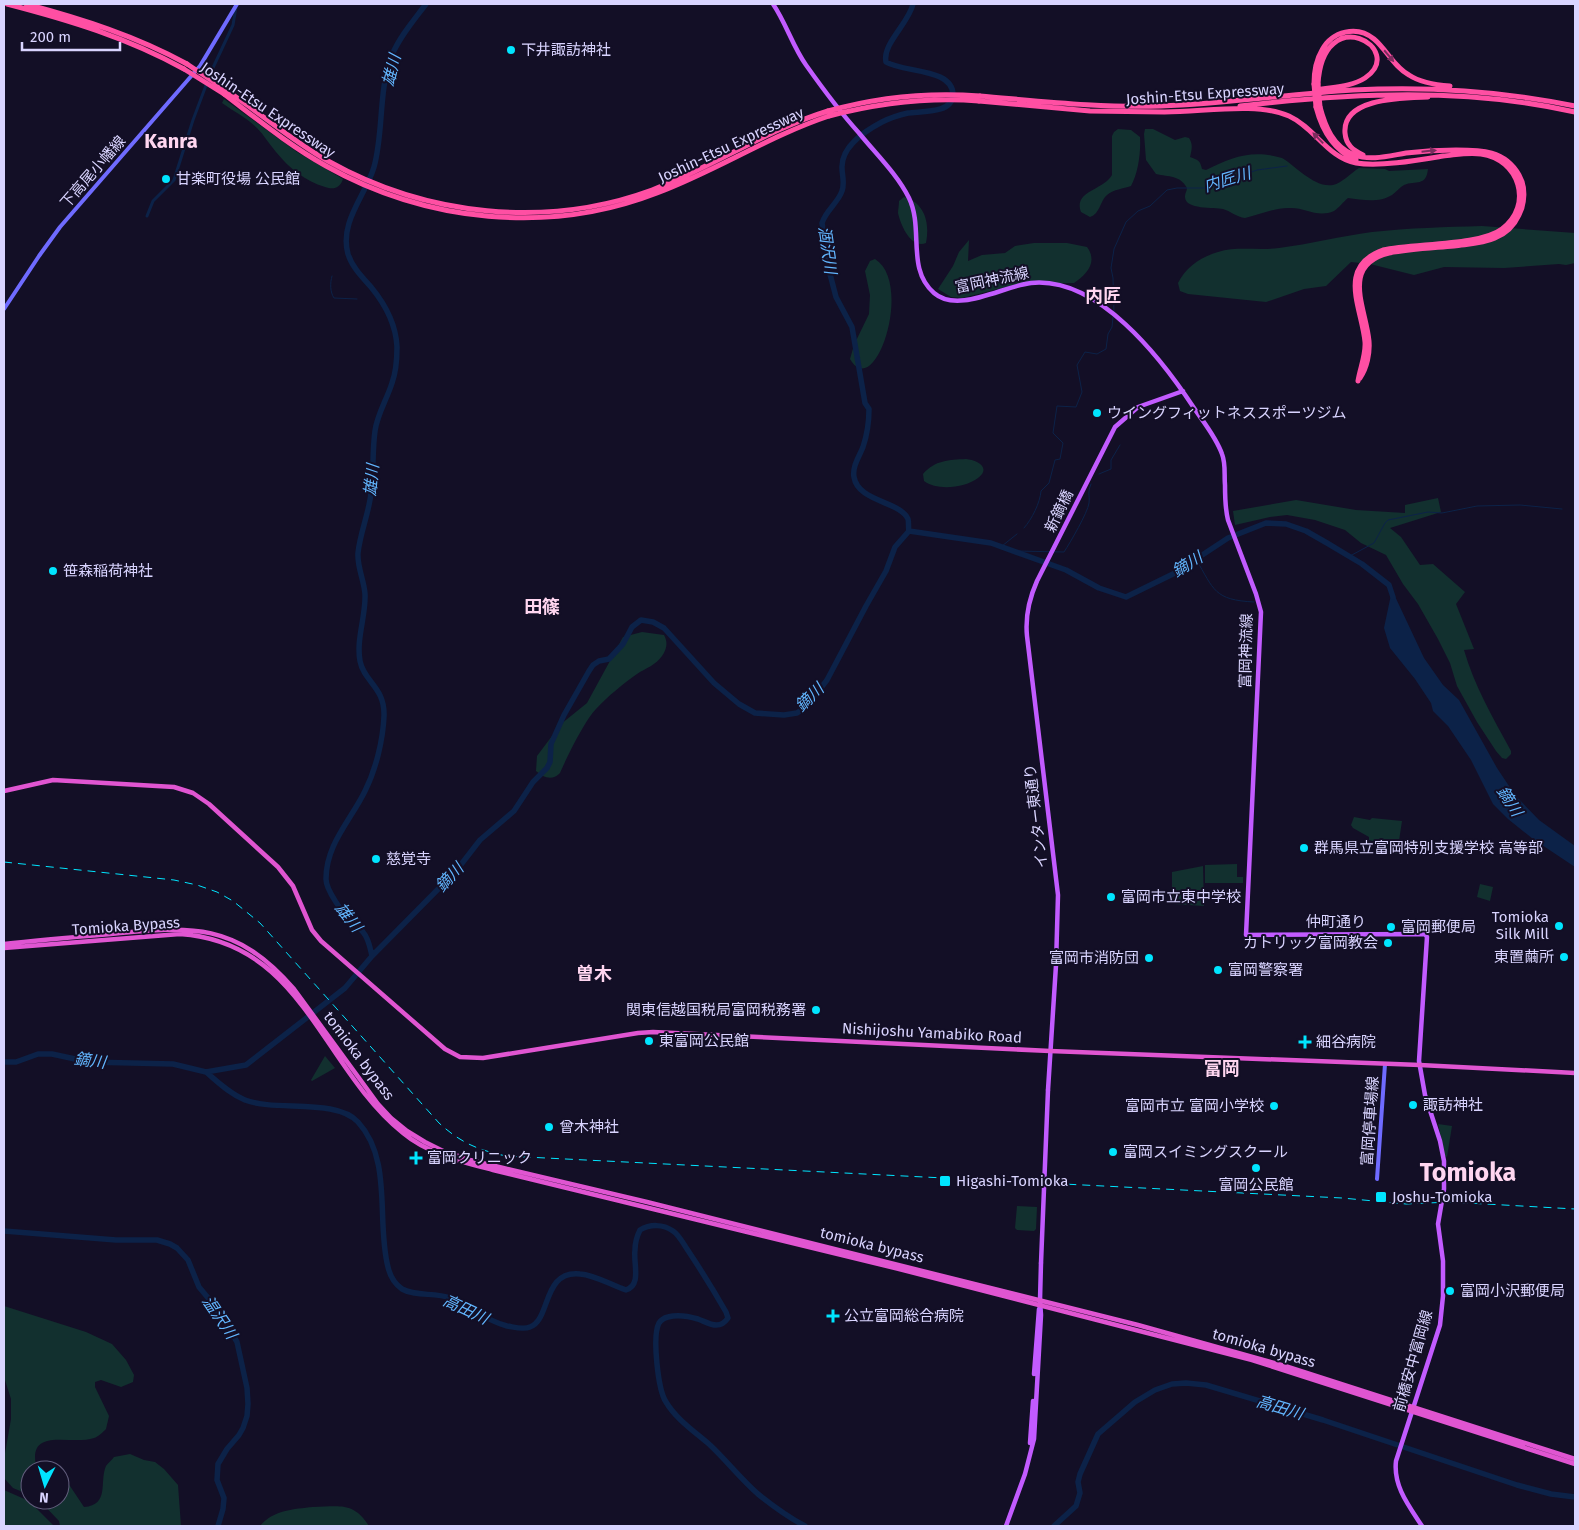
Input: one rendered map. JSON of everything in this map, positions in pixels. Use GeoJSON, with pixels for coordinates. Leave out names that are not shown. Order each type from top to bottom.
{"type":"FeatureCollection","features":[{"type":"Feature","properties":{"kind":"highway","name":"Joshin-Etsu Expressway"},"geometry":{"type":"LineString","coordinates":[[8,4],[108,33],[186,67]]}},
{"type":"Feature","properties":{"kind":"highway","name":"Joshin-Etsu Expressway"},"geometry":{"type":"LineString","coordinates":[[26,4],[108,28],[149,45],[225,92],[299,148],[339,170],[382,190],[438,204],[484,211],[533,212],[590,206],[636,195],[660,186],[783,128],[870,101],[900,96],[946,94],[1090,111],[1161,112],[1377,94],[1428,94],[1481,97],[1575,112]]}},
{"type":"Feature","properties":{"kind":"highway"},"geometry":{"type":"LineString","coordinates":[[1376,164],[1354,160],[1338,149],[1325,131],[1318,107],[1317,62],[1322,48],[1336,35],[1353,31],[1364,33],[1374,40],[1400,68],[1416,79],[1430,83],[1529,97]]}},
{"type":"Feature","properties":{"kind":"highway"},"geometry":{"type":"LineString","coordinates":[[1260,99],[1360,81],[1370,74],[1376,65],[1376,54],[1372,45],[1364,38],[1352,36],[1337,40],[1328,47],[1316,84]]}},
{"type":"Feature","properties":{"kind":"highway","name":"Joshin-Etsu Expressway"},"geometry":{"type":"LineString","coordinates":[[980,98],[1116,107],[1184,106],[1352,90],[1403,88],[1454,90],[1529,97],[1575,106]]}},
{"type":"Feature","properties":{"kind":"highway"},"geometry":{"type":"LineString","coordinates":[[1380,158],[1357,152],[1346,139],[1344,130],[1346,121],[1361,107],[1376,102],[1397,99],[1481,97]]}},
{"type":"Feature","properties":{"kind":"highway"},"geometry":{"type":"LineString","coordinates":[[1161,112],[1244,109],[1275,112],[1289,116],[1306,127],[1332,152],[1357,163],[1376,164],[1466,153],[1486,155],[1496,159],[1510,169],[1518,182],[1518,208],[1503,229],[1474,239],[1389,249],[1373,254],[1365,261],[1357,274],[1355,284],[1356,300],[1365,342],[1358,380],[1362,374],[1369,350],[1359,293],[1360,278],[1366,266],[1378,256],[1389,253],[1475,243],[1493,239],[1513,225],[1522,210],[1524,198],[1522,182],[1513,167],[1504,158],[1487,151],[1475,149],[1440,150],[1380,158],[1355,156],[1339,146],[1328,129],[1318,107]]}},
{"type":"Feature","properties":{"kind":"highway","name":"Nishijoshu Yamabiko Road"},"geometry":{"type":"LineString","coordinates":[[4,791],[53,780],[174,787],[193,793],[210,804],[278,867],[293,886],[312,930],[329,948],[445,1049],[460,1057],[487,1057],[653,1032],[1575,1073]]}},
{"type":"Feature","properties":{"kind":"highway","name":"tomioka bypass"},"geometry":{"type":"LineString","coordinates":[[4,944],[152,930],[196,930],[221,936],[252,949],[270,964],[293,990],[354,1075],[378,1104],[402,1126],[425,1142],[452,1154],[1040,1303],[1134,1324],[1253,1356],[1575,1464]]}},
{"type":"Feature","properties":{"kind":"highway","name":"Tomioka Bypass"},"geometry":{"type":"LineString","coordinates":[[4,948],[152,935],[195,935],[219,940],[252,956],[293,990]]}},
{"type":"Feature","properties":{"kind":"highway","name":"tomioka bypass"},"geometry":{"type":"LineString","coordinates":[[1413,1409],[1575,1459]]}},
{"type":"Feature","properties":{"kind":"main road","name":"下高尾小幡線"},"geometry":{"type":"LineString","coordinates":[[4,309],[60,227],[200,66],[237,4]]}},
{"type":"Feature","properties":{"kind":"main road","name":"富岡神流線"},"geometry":{"type":"LineString","coordinates":[[773,4],[804,63],[909,198],[914,215],[919,272],[928,288],[936,296],[948,301],[960,301],[1038,283],[1055,284],[1076,290],[1095,301],[1136,335],[1156,355],[1183,391],[1216,441],[1225,465],[1228,520],[1259,603],[1261,627],[1250,821],[1246,935]]}},
{"type":"Feature","properties":{"kind":"main road","name":"新鏑橋"},"geometry":{"type":"LineString","coordinates":[[1037,581],[1115,427],[1134,409],[1183,391]]}},
{"type":"Feature","properties":{"kind":"main road","name":"インター東通り"},"geometry":{"type":"LineString","coordinates":[[1037,581],[1029,604],[1026,626],[1058,895],[1056,965],[1050,1051]]}},
{"type":"Feature","properties":{"kind":"main road","name":"仲町通り"},"geometry":{"type":"LineString","coordinates":[[1246,935],[1425,934],[1427,937],[1418,1061],[1420,1065]]}},
{"type":"Feature","properties":{"kind":"main road"},"geometry":{"type":"LineString","coordinates":[[1006,1526],[1021,1487],[1034,1439],[1041,1315],[1041,1263],[1050,1051]]}},
{"type":"Feature","properties":{"kind":"main road","name":"富岡停車場線"},"geometry":{"type":"LineString","coordinates":[[1377,1180],[1385,1064]]}},
{"type":"Feature","properties":{"kind":"main road","name":"前橋安中富岡線"},"geometry":{"type":"LineString","coordinates":[[1420,1065],[1425,1095],[1440,1141],[1444,1161],[1444,1189],[1438,1224],[1444,1269],[1440,1325],[1396,1461],[1396,1476],[1399,1488],[1422,1526]]}},
{"type":"Feature","properties":{"kind":"green space"},"geometry":{"type":"Polygon","coordinates":[[[224,99],[297,152],[343,179],[340,184],[336,188],[328,188],[311,181],[292,169],[257,128],[222,103],[224,99]]]}},
{"type":"Feature","properties":{"kind":"green space"},"geometry":{"type":"Polygon","coordinates":[[[1118,129],[1131,130],[1140,137],[1136,175],[1131,186],[1116,190],[1107,195],[1096,213],[1090,217],[1081,212],[1081,199],[1090,191],[1103,184],[1112,175],[1112,136],[1118,129]]]}},
{"type":"Feature","properties":{"kind":"green space"},"geometry":{"type":"Polygon","coordinates":[[[1145,129],[1153,129],[1175,140],[1185,137],[1189,138],[1192,147],[1190,157],[1198,161],[1202,169],[1206,170],[1225,161],[1252,154],[1271,155],[1282,158],[1312,180],[1326,185],[1336,184],[1359,168],[1385,169],[1389,171],[1428,169],[1423,181],[1404,185],[1387,198],[1371,200],[1348,198],[1334,211],[1328,213],[1285,208],[1245,218],[1223,209],[1189,204],[1185,195],[1187,188],[1184,184],[1174,177],[1156,174],[1146,160],[1145,129]]]}},
{"type":"Feature","properties":{"kind":"green space"},"geometry":{"type":"Polygon","coordinates":[[[904,197],[917,204],[924,215],[927,228],[926,243],[916,243],[911,240],[904,230],[898,213],[899,201],[904,197]]]}},
{"type":"Feature","properties":{"kind":"green space"},"geometry":{"type":"Polygon","coordinates":[[[1482,226],[1575,233],[1575,263],[1504,268],[1444,267],[1414,275],[1370,264],[1351,262],[1326,286],[1304,289],[1266,302],[1188,294],[1180,291],[1178,283],[1185,272],[1195,263],[1225,250],[1279,248],[1386,231],[1482,226]]]}},
{"type":"Feature","properties":{"kind":"green space"},"geometry":{"type":"Polygon","coordinates":[[[969,240],[968,261],[982,255],[1005,253],[1015,246],[1034,243],[1067,243],[1087,247],[1090,252],[1091,263],[1087,272],[1074,283],[1018,284],[962,298],[951,297],[938,289],[953,266],[959,252],[969,240]]]}},
{"type":"Feature","properties":{"kind":"green space"},"geometry":{"type":"Polygon","coordinates":[[[875,259],[886,272],[891,291],[891,313],[879,353],[870,365],[860,368],[850,359],[854,345],[869,314],[870,295],[865,271],[870,261],[875,259]]]}},
{"type":"Feature","properties":{"kind":"green space"},"geometry":{"type":"Polygon","coordinates":[[[966,459],[974,461],[983,467],[982,474],[978,478],[966,484],[951,487],[936,486],[924,481],[923,474],[937,463],[966,459]]]}},
{"type":"Feature","properties":{"kind":"green space"},"geometry":{"type":"Polygon","coordinates":[[[1438,498],[1441,512],[1390,528],[1401,537],[1420,565],[1433,564],[1465,592],[1456,604],[1474,649],[1464,650],[1479,689],[1511,751],[1511,754],[1506,759],[1502,758],[1496,751],[1477,722],[1457,686],[1450,663],[1438,639],[1386,555],[1361,543],[1345,530],[1315,520],[1287,515],[1235,525],[1233,511],[1296,500],[1356,510],[1405,513],[1405,505],[1438,498]]]}},
{"type":"Feature","properties":{"kind":"green space"},"geometry":{"type":"Polygon","coordinates":[[[642,632],[664,635],[666,646],[660,659],[621,686],[596,709],[582,730],[560,773],[551,778],[545,777],[536,771],[537,756],[561,724],[587,703],[623,637],[642,632]]]}},
{"type":"Feature","properties":{"kind":"green space"},"geometry":{"type":"Polygon","coordinates":[[[1354,817],[1370,820],[1372,818],[1402,821],[1397,854],[1375,850],[1376,842],[1369,840],[1369,837],[1351,825],[1354,817]]]}},
{"type":"Feature","properties":{"kind":"green space"},"geometry":{"type":"Polygon","coordinates":[[[1237,864],[1237,877],[1243,877],[1243,883],[1205,883],[1205,865],[1237,864]]]}},
{"type":"Feature","properties":{"kind":"green space"},"geometry":{"type":"Polygon","coordinates":[[[1203,866],[1204,906],[1172,904],[1172,872],[1203,866]]]}},
{"type":"Feature","properties":{"kind":"green space"},"geometry":{"type":"Polygon","coordinates":[[[1480,884],[1493,887],[1490,901],[1477,897],[1480,884]]]}},
{"type":"Feature","properties":{"kind":"green space"},"geometry":{"type":"Polygon","coordinates":[[[325,1056],[335,1068],[312,1081],[311,1080],[325,1056]]]}},
{"type":"Feature","properties":{"kind":"green space"},"geometry":{"type":"Polygon","coordinates":[[[1438,1124],[1452,1126],[1447,1157],[1445,1156],[1438,1124]]]}},
{"type":"Feature","properties":{"kind":"green space"},"geometry":{"type":"Polygon","coordinates":[[[1017,1206],[1037,1207],[1036,1229],[1034,1231],[1017,1230],[1015,1228],[1017,1206]]]}},
{"type":"Feature","properties":{"kind":"green space"},"geometry":{"type":"Polygon","coordinates":[[[4,1306],[86,1332],[112,1344],[126,1360],[134,1375],[133,1382],[121,1387],[101,1380],[95,1382],[95,1387],[109,1416],[106,1429],[94,1438],[44,1442],[38,1447],[36,1460],[20,1460],[20,1491],[13,1488],[4,1478],[4,1459],[11,1419],[11,1399],[4,1377],[4,1306]]]}},
{"type":"Feature","properties":{"kind":"green space"},"geometry":{"type":"Polygon","coordinates":[[[130,1454],[155,1462],[164,1469],[178,1485],[181,1526],[60,1526],[59,1521],[49,1510],[70,1510],[70,1486],[84,1507],[97,1502],[101,1497],[106,1466],[114,1457],[130,1454]]]}},
{"type":"Feature","properties":{"kind":"green space"},"geometry":{"type":"Polygon","coordinates":[[[4,1490],[20,1497],[20,1510],[38,1510],[54,1526],[4,1526],[4,1490]]]}},
{"type":"Feature","properties":{"kind":"green space"},"geometry":{"type":"Polygon","coordinates":[[[338,1506],[351,1509],[357,1512],[369,1526],[260,1526],[277,1513],[313,1507],[338,1506]]]}},
{"type":"Feature","properties":{"kind":"water"},"geometry":{"type":"Polygon","coordinates":[[[1392,590],[1424,658],[1443,685],[1459,700],[1497,768],[1515,795],[1539,820],[1575,846],[1575,867],[1533,839],[1493,804],[1471,760],[1448,726],[1433,711],[1431,703],[1415,679],[1390,648],[1384,628],[1392,590]]]}},
{"type":"Feature","properties":{"kind":"waterway","name":"雄川"},"geometry":{"type":"LineString","coordinates":[[372,956],[365,935],[340,908],[329,889],[326,879],[330,855],[340,833],[369,782],[376,764],[382,735],[384,716],[381,698],[362,668],[360,661],[359,644],[365,594],[358,553],[370,500],[376,425],[393,379],[397,347],[389,315],[376,294],[352,263],[346,242],[350,220],[374,167],[385,82],[392,55],[403,35],[426,4]]}},
{"type":"Feature","properties":{"kind":"waterway","name":"涸沢川"},"geometry":{"type":"LineString","coordinates":[[909,531],[908,519],[904,513],[863,492],[857,485],[854,477],[855,466],[866,438],[869,409],[865,403],[852,327],[836,297],[830,274],[822,223],[842,191],[843,160],[845,153],[855,140],[888,119],[908,113],[942,109],[951,101],[953,95],[951,86],[945,80],[926,72],[886,62],[888,48],[907,19],[913,4]]}},
{"type":"Feature","properties":{"kind":"waterway"},"geometry":{"type":"LineString","coordinates":[[147,216],[153,201],[174,180],[211,72],[233,25],[236,7]]}},
{"type":"Feature","properties":{"kind":"waterway","name":"内匠川"},"geometry":{"type":"LineString","coordinates":[[1114,313],[1111,268],[1114,249],[1126,222],[1138,211],[1150,206],[1167,190],[1206,188],[1257,170],[1287,166]]}},
{"type":"Feature","properties":{"kind":"waterway"},"geometry":{"type":"LineString","coordinates":[[332,276],[331,287],[334,298],[357,299]]}},
{"type":"Feature","properties":{"kind":"waterway","name":"内匠川"},"geometry":{"type":"LineString","coordinates":[[1024,528],[1035,511],[1041,491],[1049,483],[1055,460],[1060,459],[1063,443],[1053,433],[1057,406],[1076,407],[1082,392],[1077,365],[1085,352],[1097,354],[1106,349],[1113,317]]}},
{"type":"Feature","properties":{"kind":"waterway"},"geometry":{"type":"LineString","coordinates":[[1099,474],[1111,469],[1111,460],[1120,445]]}},
{"type":"Feature","properties":{"kind":"waterway"},"geometry":{"type":"LineString","coordinates":[[1016,551],[1064,552],[1088,507],[1091,484]]}},
{"type":"Feature","properties":{"kind":"waterway"},"geometry":{"type":"LineString","coordinates":[[1350,556],[1374,543],[1388,520],[1428,512],[1442,513],[1477,506],[1520,505],[1562,509]]}},
{"type":"Feature","properties":{"kind":"waterway","name":"鏑川"},"geometry":{"type":"LineString","coordinates":[[909,531],[991,543],[1066,570],[1099,588],[1126,597],[1175,573],[1228,538],[1266,523],[1286,524],[1306,531],[1362,564],[1389,585],[1393,597]]}},
{"type":"Feature","properties":{"kind":"waterway","name":"鏑川"},"geometry":{"type":"LineString","coordinates":[[4,1062],[16,1062],[38,1054],[52,1054],[89,1062],[173,1064],[206,1072],[246,1065],[345,988],[372,956],[456,871],[480,840],[514,811],[533,782],[547,768],[550,762],[551,744],[564,715],[589,671],[599,661],[609,659],[623,644],[632,627],[641,620],[653,622],[664,628],[714,683],[739,704],[755,713],[784,715],[797,713],[807,706],[827,680],[886,571],[895,547],[909,531]]}},
{"type":"Feature","properties":{"kind":"waterway","name":"内匠川"},"geometry":{"type":"LineString","coordinates":[[1002,546],[1017,534]]}},
{"type":"Feature","properties":{"kind":"waterway"},"geometry":{"type":"LineString","coordinates":[[1196,559],[1212,586],[1223,596],[1254,602]]}},
{"type":"Feature","properties":{"kind":"waterway","name":"高田川"},"geometry":{"type":"LineString","coordinates":[[206,1072],[229,1091],[245,1100],[273,1105],[335,1110],[348,1115],[358,1122],[369,1137],[376,1154],[382,1192],[385,1249],[391,1277],[402,1289],[419,1294],[450,1298],[499,1324],[524,1328],[537,1323],[553,1287],[559,1280],[568,1275],[580,1274],[591,1276],[626,1290],[631,1287],[635,1279],[635,1247],[640,1230],[656,1226],[665,1227],[673,1231],[681,1239],[728,1318],[725,1322],[717,1325],[687,1316],[667,1317],[659,1323],[656,1351],[658,1375],[663,1396],[680,1420],[710,1445],[758,1494],[805,1526]]}},
{"type":"Feature","properties":{"kind":"waterway","name":"温沢川"},"geometry":{"type":"LineString","coordinates":[[4,1231],[116,1240],[157,1240],[177,1248],[188,1260],[199,1287],[209,1299],[210,1307],[226,1323],[237,1342],[247,1388],[247,1416],[243,1428],[218,1464],[217,1480],[224,1498],[218,1526]]}},
{"type":"Feature","properties":{"kind":"waterway","name":"高田川"},"geometry":{"type":"LineString","coordinates":[[1054,1526],[1076,1506],[1080,1493],[1078,1482],[1080,1474],[1098,1434],[1135,1402],[1155,1390],[1172,1384],[1186,1383],[1206,1385],[1323,1420],[1517,1485],[1551,1494],[1575,1497]]}},
{"type":"Feature","properties":{"kind":"railway"},"geometry":{"type":"LineString","coordinates":[[4,862],[174,880],[217,892],[233,901],[260,923],[439,1123],[470,1145],[506,1156],[1342,1198],[1406,1204],[1450,1202],[1575,1209]]}},
{"type":"Feature","properties":{"kind":"place","name":"下井諏訪神社"},"geometry":{"type":"Point","coordinates":[511,50]}},
{"type":"Feature","properties":{"kind":"place","name":"甘楽町役場 公民館"},"geometry":{"type":"Point","coordinates":[166,179]}},
{"type":"Feature","properties":{"kind":"place","name":"ウイングフィットネススポーツジム"},"geometry":{"type":"Point","coordinates":[1097,413]}},
{"type":"Feature","properties":{"kind":"place","name":"笹森稲荷神社"},"geometry":{"type":"Point","coordinates":[53,571]}},
{"type":"Feature","properties":{"kind":"place","name":"群馬県立富岡特別支援学校 高等部"},"geometry":{"type":"Point","coordinates":[1304,848]}},
{"type":"Feature","properties":{"kind":"place","name":"慈覚寺"},"geometry":{"type":"Point","coordinates":[376,859]}},
{"type":"Feature","properties":{"kind":"place","name":"富岡市立東中学校"},"geometry":{"type":"Point","coordinates":[1111,897]}},
{"type":"Feature","properties":{"kind":"place","name":"Tomioka Silk Mill"},"geometry":{"type":"Point","coordinates":[1559,926]}},
{"type":"Feature","properties":{"kind":"place","name":"富岡郵便局"},"geometry":{"type":"Point","coordinates":[1391,927]}},
{"type":"Feature","properties":{"kind":"place","name":"カトリック富岡教会"},"geometry":{"type":"Point","coordinates":[1388,943]}},
{"type":"Feature","properties":{"kind":"place","name":"東置繭所"},"geometry":{"type":"Point","coordinates":[1564,957]}},
{"type":"Feature","properties":{"kind":"place","name":"富岡市消防団"},"geometry":{"type":"Point","coordinates":[1149,958]}},
{"type":"Feature","properties":{"kind":"place","name":"富岡警察署"},"geometry":{"type":"Point","coordinates":[1218,970]}},
{"type":"Feature","properties":{"kind":"place","name":"関東信越国税局富岡税務署"},"geometry":{"type":"Point","coordinates":[816,1010]}},
{"type":"Feature","properties":{"kind":"place","name":"東富岡公民館"},"geometry":{"type":"Point","coordinates":[649,1041]}},
{"type":"Feature","properties":{"kind":"place","name":"細谷病院"},"geometry":{"type":"Point","coordinates":[1305,1042]}},
{"type":"Feature","properties":{"kind":"place","name":"諏訪神社"},"geometry":{"type":"Point","coordinates":[1413,1105]}},
{"type":"Feature","properties":{"kind":"place","name":"富岡市立 富岡小学校"},"geometry":{"type":"Point","coordinates":[1274,1106]}},
{"type":"Feature","properties":{"kind":"place","name":"曾木神社"},"geometry":{"type":"Point","coordinates":[549,1127]}},
{"type":"Feature","properties":{"kind":"place","name":"富岡スイミングスクール"},"geometry":{"type":"Point","coordinates":[1113,1152]}},
{"type":"Feature","properties":{"kind":"place","name":"富岡クリニック"},"geometry":{"type":"Point","coordinates":[416,1158]}},
{"type":"Feature","properties":{"kind":"place","name":"富岡公民館"},"geometry":{"type":"Point","coordinates":[1256,1168]}},
{"type":"Feature","properties":{"kind":"place","name":"Higashi-Tomioka"},"geometry":{"type":"Point","coordinates":[945,1181]}},
{"type":"Feature","properties":{"kind":"place","name":"Joshu-Tomioka"},"geometry":{"type":"Point","coordinates":[1381,1197]}},
{"type":"Feature","properties":{"kind":"place","name":"富岡小沢郵便局"},"geometry":{"type":"Point","coordinates":[1450,1291]}},
{"type":"Feature","properties":{"kind":"place","name":"公立富岡総合病院"},"geometry":{"type":"Point","coordinates":[833,1316]}},
{"type":"Feature","properties":{"kind":"district","name":"Kanra"},"geometry":{"type":"Point","coordinates":[171,141]}},
{"type":"Feature","properties":{"kind":"district","name":"内匠"},"geometry":{"type":"Point","coordinates":[1103,296]}},
{"type":"Feature","properties":{"kind":"district","name":"田篠"},"geometry":{"type":"Point","coordinates":[542,607]}},
{"type":"Feature","properties":{"kind":"district","name":"曽木"},"geometry":{"type":"Point","coordinates":[594,974]}},
{"type":"Feature","properties":{"kind":"district","name":"富岡"},"geometry":{"type":"Point","coordinates":[1222,1069]}},
{"type":"Feature","properties":{"kind":"district","name":"Tomioka"},"geometry":{"type":"Point","coordinates":[1468,1172]}}]}
